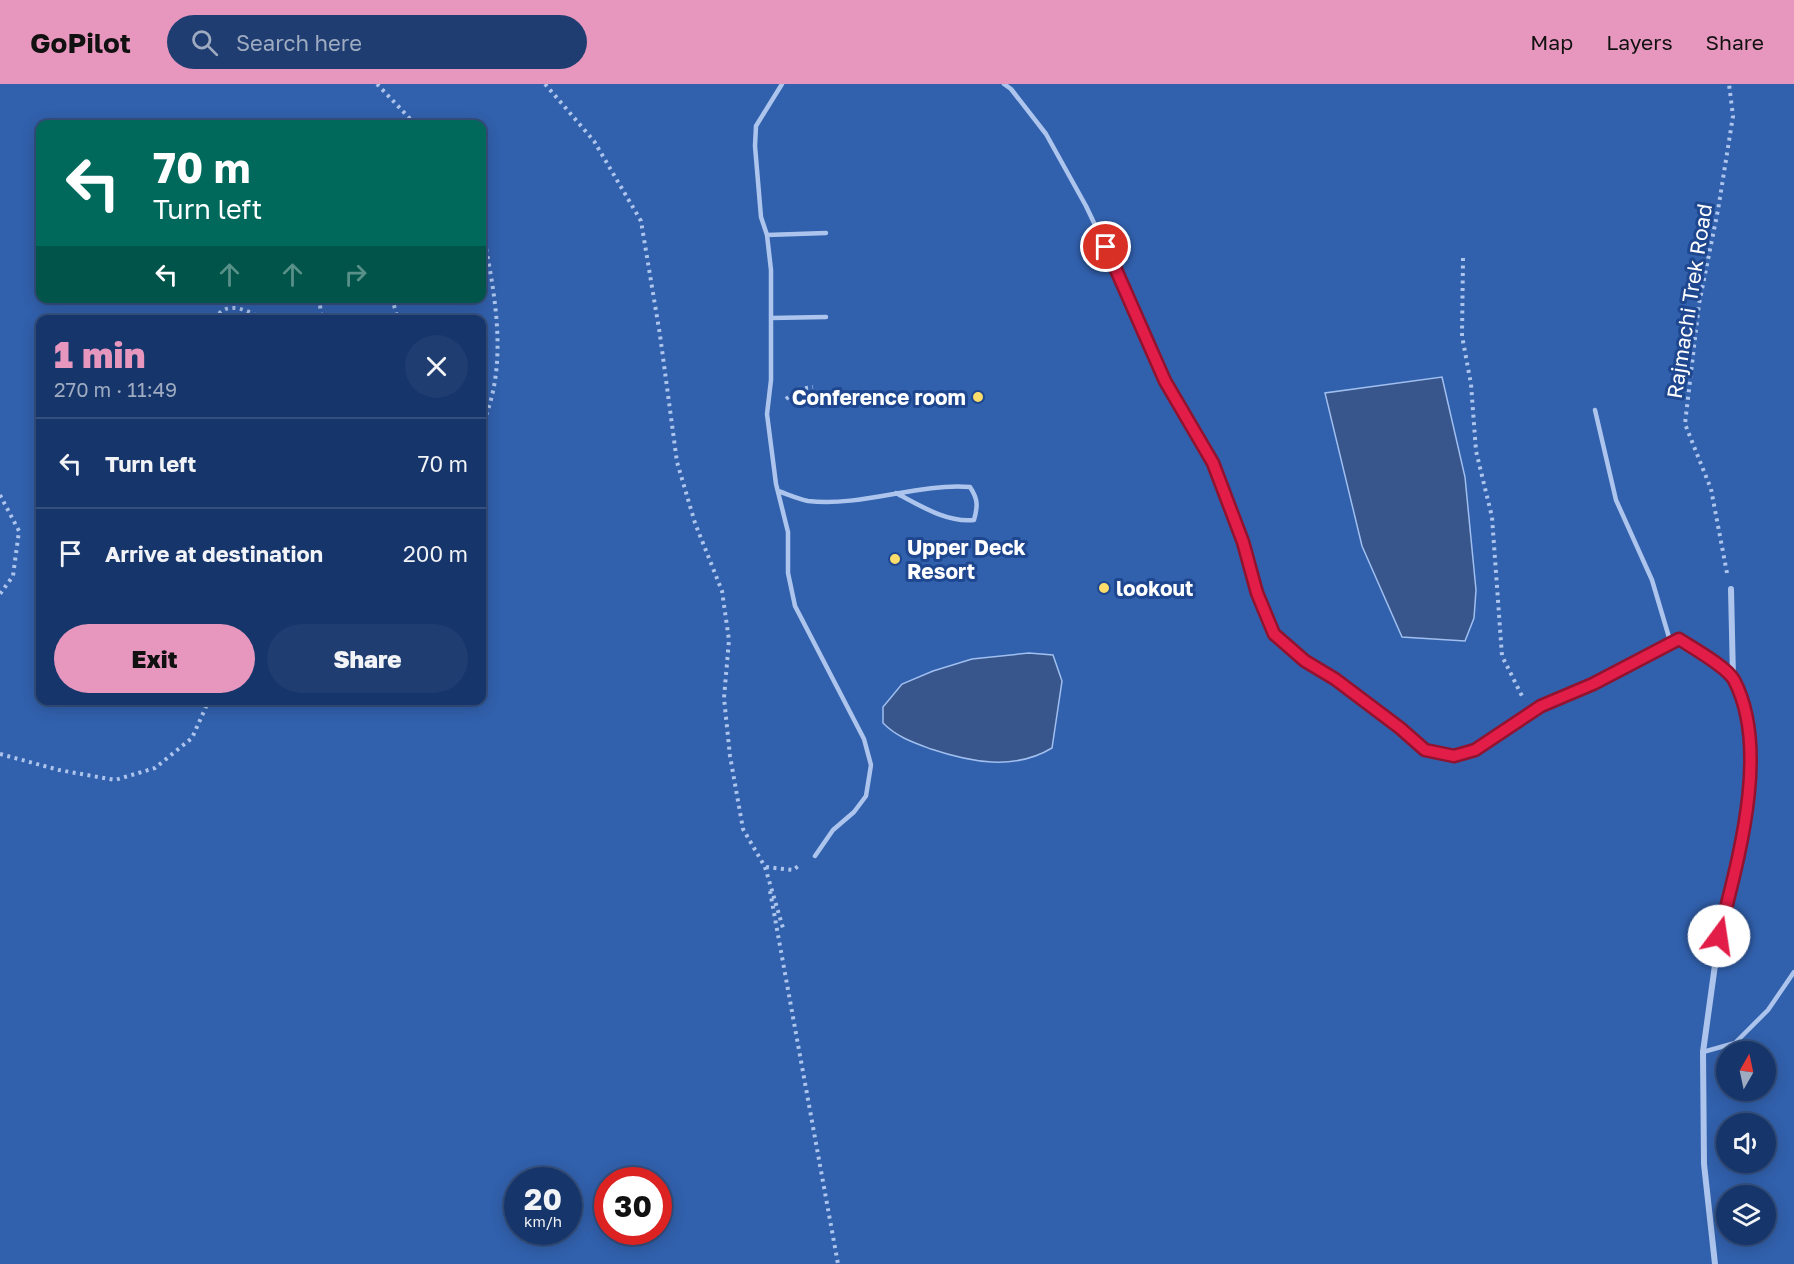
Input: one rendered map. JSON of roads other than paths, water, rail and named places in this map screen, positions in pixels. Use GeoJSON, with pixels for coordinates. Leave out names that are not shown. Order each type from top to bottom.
{"type":"FeatureCollection","features":[{"type":"Feature","properties":{"kind":"street"},"geometry":{"type":"LineString","coordinates":[[1715,1264],[1704,1164],[1703,1052],[1719,936],[1737,864],[1751,774],[1748,716],[1733,678],[1731,589]]}},
{"type":"Feature","properties":{"kind":"street"},"geometry":{"type":"LineString","coordinates":[[1679,639],[1709,658],[1733,678]]}},
{"type":"Feature","properties":{"kind":"lane"},"geometry":{"type":"LineString","coordinates":[[782,84],[756,126],[755,146],[761,217],[767,235],[771,270],[771,380],[767,414],[778,490],[788,532],[788,573],[795,606],[864,739],[871,765],[866,796],[854,812],[832,830],[815,856]]}},
{"type":"Feature","properties":{"kind":"lane"},"geometry":{"type":"LineString","coordinates":[[1004,84],[1011,89],[1046,134],[1081,196],[1125,288],[1165,381],[1213,463],[1243,542],[1257,593],[1274,634],[1305,661],[1335,679],[1425,750],[1454,756],[1475,750],[1541,706],[1593,684],[1679,639]]}},
{"type":"Feature","properties":{"kind":"lane"},"geometry":{"type":"LineString","coordinates":[[767,235],[826,233]]}},
{"type":"Feature","properties":{"kind":"lane"},"geometry":{"type":"LineString","coordinates":[[771,318],[826,317]]}},
{"type":"Feature","properties":{"kind":"lane"},"geometry":{"type":"LineString","coordinates":[[1595,410],[1616,500],[1652,580],[1671,644]]}},
{"type":"Feature","properties":{"kind":"lane"},"geometry":{"type":"LineString","coordinates":[[778,490],[807,501],[847,502],[896,493],[953,486],[970,487],[977,497],[977,509],[974,520],[965,521],[935,512],[896,493]]}},
{"type":"Feature","properties":{"kind":"lane"},"geometry":{"type":"LineString","coordinates":[[1703,1052],[1735,1043],[1768,1010],[1794,972]]}},
{"type":"Feature","properties":{"kind":"place","name":"Conference room"},"geometry":{"type":"Point","coordinates":[978,397]}},
{"type":"Feature","properties":{"kind":"place","name":"Upper Deck Resort"},"geometry":{"type":"Point","coordinates":[895,559]}},
{"type":"Feature","properties":{"kind":"place","name":"lookout"},"geometry":{"type":"Point","coordinates":[1104,588]}}]}
